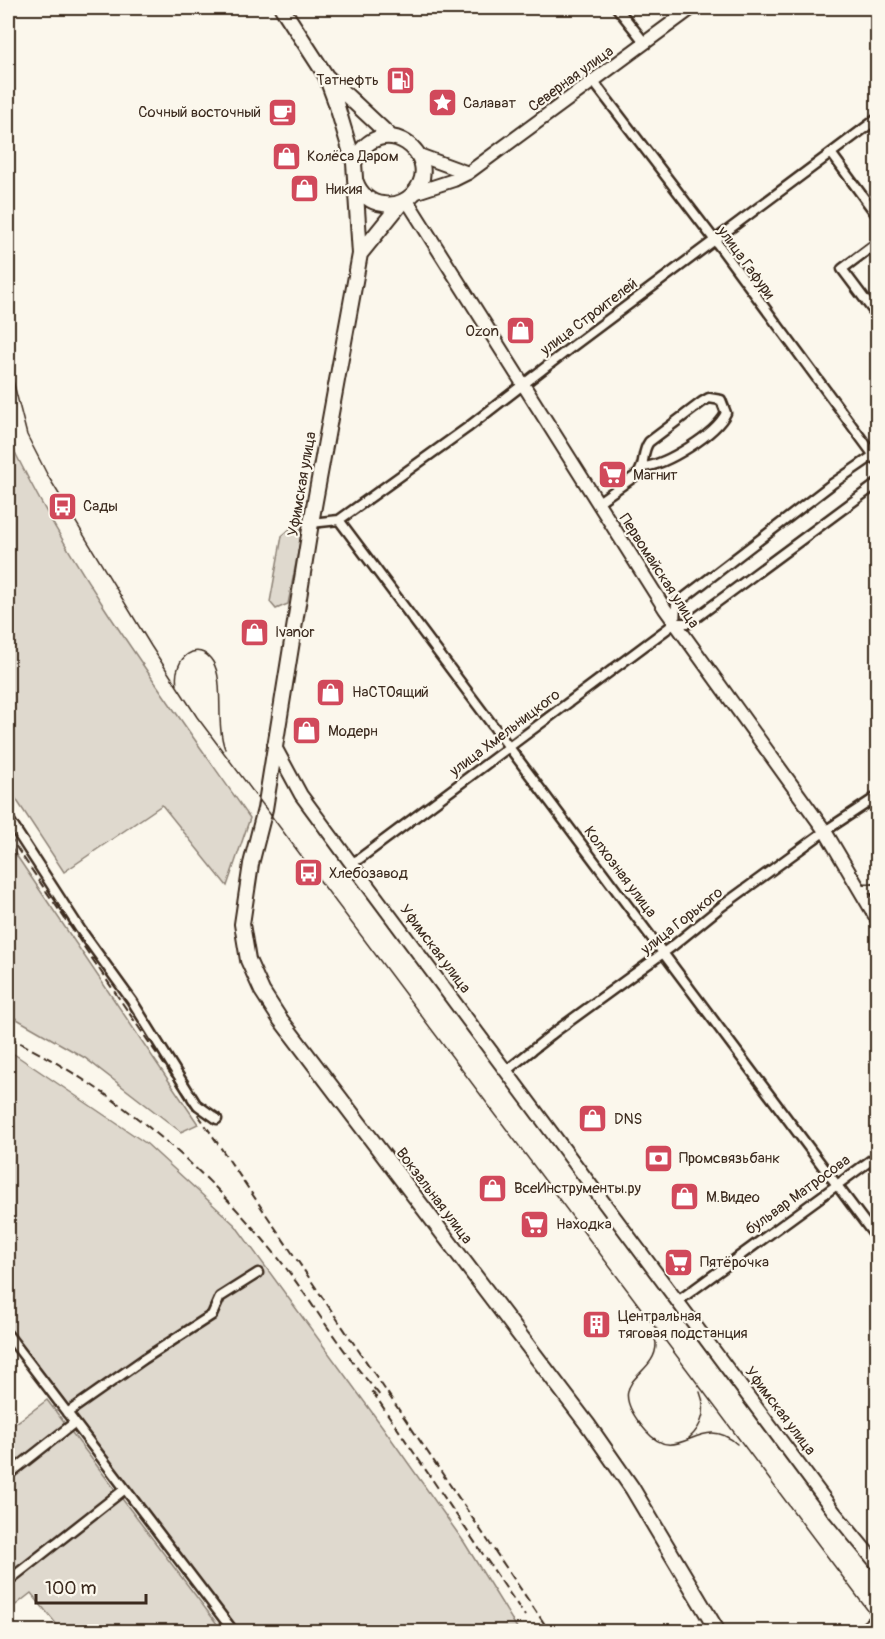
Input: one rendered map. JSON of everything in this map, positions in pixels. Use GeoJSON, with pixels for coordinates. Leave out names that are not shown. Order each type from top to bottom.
{"type":"FeatureCollection","features":[{"type":"Feature","properties":{"kind":"main road"},"geometry":{"type":"LineString","coordinates":[[282,8],[326,76],[390,136]]}},
{"type":"Feature","properties":{"kind":"main road"},"geometry":{"type":"LineString","coordinates":[[326,76],[358,187],[372,201],[382,204],[407,198]]}},
{"type":"Feature","properties":{"kind":"main road"},"geometry":{"type":"LineString","coordinates":[[390,136],[402,139],[419,155],[422,175],[407,198],[360,254],[354,170],[359,152],[367,143],[378,137],[390,136]]}},
{"type":"Feature","properties":{"kind":"main road","name":"Уфимская улица"},"geometry":{"type":"LineString","coordinates":[[274,745],[311,523],[360,254]]}},
{"type":"Feature","properties":{"kind":"main road","name":"Вокзальная улица"},"geometry":{"type":"LineString","coordinates":[[274,745],[265,809],[251,864],[242,924],[248,960],[262,991],[280,1019],[455,1252],[588,1425],[632,1488],[718,1632]]}},
{"type":"Feature","properties":{"kind":"street"},"geometry":{"type":"LineString","coordinates":[[617,8],[645,43]]}},
{"type":"Feature","properties":{"kind":"street","name":"Северная улица"},"geometry":{"type":"LineString","coordinates":[[407,198],[468,173],[692,8]]}},
{"type":"Feature","properties":{"kind":"street","name":"улица Гафури"},"geometry":{"type":"LineString","coordinates":[[593,81],[876,456]]}},
{"type":"Feature","properties":{"kind":"street","name":"улица Строителей"},"geometry":{"type":"LineString","coordinates":[[311,523],[339,520],[467,428],[878,118]]}},
{"type":"Feature","properties":{"kind":"street"},"geometry":{"type":"LineString","coordinates":[[831,153],[878,217]]}},
{"type":"Feature","properties":{"kind":"street"},"geometry":{"type":"LineString","coordinates":[[419,155],[468,173]]}},
{"type":"Feature","properties":{"kind":"street","name":"Первомайская улица"},"geometry":{"type":"LineString","coordinates":[[407,198],[597,503],[675,623],[825,831],[878,921]]}},
{"type":"Feature","properties":{"kind":"street"},"geometry":{"type":"LineString","coordinates":[[878,242],[842,269],[878,317]]}},
{"type":"Feature","properties":{"kind":"street"},"geometry":{"type":"LineString","coordinates":[[597,503],[638,474],[643,467],[644,449],[649,442],[702,402],[709,398],[721,400],[726,413],[715,427],[672,458],[643,467]]}},
{"type":"Feature","properties":{"kind":"street"},"geometry":{"type":"LineString","coordinates":[[675,623],[676,604],[832,484],[876,456]]}},
{"type":"Feature","properties":{"kind":"street","name":"улица Хмельницкого"},"geometry":{"type":"LineString","coordinates":[[351,863],[675,623],[689,623],[878,483]]}},
{"type":"Feature","properties":{"kind":"street","name":"Колхозная улица"},"geometry":{"type":"LineString","coordinates":[[339,520],[878,1240]]}},
{"type":"Feature","properties":{"kind":"street","name":"Уфимская улица"},"geometry":{"type":"LineString","coordinates":[[274,745],[301,795],[351,863],[835,1513],[878,1565]]}},
{"type":"Feature","properties":{"kind":"street","name":"улица Горького"},"geometry":{"type":"LineString","coordinates":[[506,1071],[556,1031],[664,953],[722,906],[825,831],[878,796]]}},
{"type":"Feature","properties":{"kind":"street"},"geometry":{"type":"LineString","coordinates":[[8,818],[80,929],[132,1001],[195,1104],[217,1119]]}},
{"type":"Feature","properties":{"kind":"street"},"geometry":{"type":"LineString","coordinates":[[860,889],[878,889]]}},
{"type":"Feature","properties":{"kind":"street","name":"бульвар Матросова"},"geometry":{"type":"LineString","coordinates":[[678,1301],[878,1155]]}},
{"type":"Feature","properties":{"kind":"street"},"geometry":{"type":"LineString","coordinates":[[67,1413],[212,1315],[220,1297],[258,1273]]}},
{"type":"Feature","properties":{"kind":"street"},"geometry":{"type":"LineString","coordinates":[[8,1335],[234,1632]]}},
{"type":"Feature","properties":{"kind":"street"},"geometry":{"type":"LineString","coordinates":[[8,1475],[74,1423]]}},
{"type":"Feature","properties":{"kind":"street"},"geometry":{"type":"LineString","coordinates":[[8,1581],[125,1489]]}},
{"type":"Feature","properties":{"kind":"street"},"geometry":{"type":"LineString","coordinates":[[859,1632],[878,1617]]}},
{"type":"Feature","properties":{"kind":"shaded area"},"geometry":{"type":"Polygon","coordinates":[[[8,438],[90,586],[250,818],[227,886],[162,805],[64,872],[8,787],[8,438]]]}},
{"type":"Feature","properties":{"kind":"shaded area"},"geometry":{"type":"Polygon","coordinates":[[[291,528],[300,529],[302,532],[288,604],[276,609],[270,602],[282,536],[291,528]]]}},
{"type":"Feature","properties":{"kind":"shaded area"},"geometry":{"type":"Polygon","coordinates":[[[8,843],[198,1124],[181,1132],[85,1058],[8,1014],[8,843]]]}},
{"type":"Feature","properties":{"kind":"shaded area"},"geometry":{"type":"Polygon","coordinates":[[[8,1050],[147,1144],[235,1225],[464,1542],[519,1631],[240,1631],[8,1326],[8,1050]]]}},
{"type":"Feature","properties":{"kind":"shaded area"},"geometry":{"type":"Polygon","coordinates":[[[47,1400],[221,1632],[62,1631],[31,1593],[8,1611],[8,1429],[47,1400]]]}},
{"type":"Feature","properties":{"kind":"tram line"},"geometry":{"type":"LineString","coordinates":[[8,361],[27,435],[48,476],[197,717],[878,1624]]}},
{"type":"Feature","properties":{"kind":"tram line"},"geometry":{"type":"LineString","coordinates":[[177,685],[178,667],[188,654],[200,652],[207,655],[213,662],[219,680],[222,739],[225,749]]}},
{"type":"Feature","properties":{"kind":"tram line"},"geometry":{"type":"LineString","coordinates":[[652,1331],[656,1341],[654,1356],[633,1380],[628,1400],[633,1413],[646,1431],[658,1441],[669,1444],[712,1433],[724,1435],[737,1444]]}},
{"type":"Feature","properties":{"kind":"tram line"},"geometry":{"type":"LineString","coordinates":[[689,1438],[698,1428],[702,1417],[703,1405],[700,1392]]}},
{"type":"Feature","properties":{"kind":"railway"},"geometry":{"type":"LineString","coordinates":[[8,835],[550,1632]]}},
{"type":"Feature","properties":{"kind":"railway"},"geometry":{"type":"LineString","coordinates":[[8,1037],[45,1056],[115,1101],[180,1154],[210,1182],[277,1256],[351,1360],[381,1397]]}},
{"type":"Feature","properties":{"kind":"railway"},"geometry":{"type":"LineString","coordinates":[[372,1391],[525,1616]]}},
{"type":"Feature","properties":{"kind":"place","name":"Татнефть"},"geometry":{"type":"Point","coordinates":[400,80]}},
{"type":"Feature","properties":{"kind":"place","name":"Салават"},"geometry":{"type":"Point","coordinates":[442,103]}},
{"type":"Feature","properties":{"kind":"place","name":"Сочный восточный"},"geometry":{"type":"Point","coordinates":[282,112]}},
{"type":"Feature","properties":{"kind":"place","name":"Колёса Даром"},"geometry":{"type":"Point","coordinates":[286,156]}},
{"type":"Feature","properties":{"kind":"place","name":"Никия"},"geometry":{"type":"Point","coordinates":[304,189]}},
{"type":"Feature","properties":{"kind":"place","name":"Ozon"},"geometry":{"type":"Point","coordinates":[520,331]}},
{"type":"Feature","properties":{"kind":"place","name":"Магнит"},"geometry":{"type":"Point","coordinates":[612,475]}},
{"type":"Feature","properties":{"kind":"place","name":"Сады"},"geometry":{"type":"Point","coordinates":[62,506]}},
{"type":"Feature","properties":{"kind":"place","name":"Ivanor"},"geometry":{"type":"Point","coordinates":[254,632]}},
{"type":"Feature","properties":{"kind":"place","name":"НаСТОящий"},"geometry":{"type":"Point","coordinates":[331,692]}},
{"type":"Feature","properties":{"kind":"place","name":"Модерн"},"geometry":{"type":"Point","coordinates":[307,731]}},
{"type":"Feature","properties":{"kind":"place","name":"Хлебозавод"},"geometry":{"type":"Point","coordinates":[308,873]}},
{"type":"Feature","properties":{"kind":"place","name":"DNS"},"geometry":{"type":"Point","coordinates":[593,1119]}},
{"type":"Feature","properties":{"kind":"place","name":"Промсвязьбанк"},"geometry":{"type":"Point","coordinates":[658,1158]}},
{"type":"Feature","properties":{"kind":"place","name":"ВсеИнструменты.ру"},"geometry":{"type":"Point","coordinates":[493,1188]}},
{"type":"Feature","properties":{"kind":"place","name":"М.Видео"},"geometry":{"type":"Point","coordinates":[685,1197]}},
{"type":"Feature","properties":{"kind":"place","name":"Находка"},"geometry":{"type":"Point","coordinates":[535,1224]}},
{"type":"Feature","properties":{"kind":"place","name":"Пятёрочка"},"geometry":{"type":"Point","coordinates":[679,1262]}},
{"type":"Feature","properties":{"kind":"place","name":"Центральная тяговая подстанция"},"geometry":{"type":"Point","coordinates":[597,1325]}}]}
